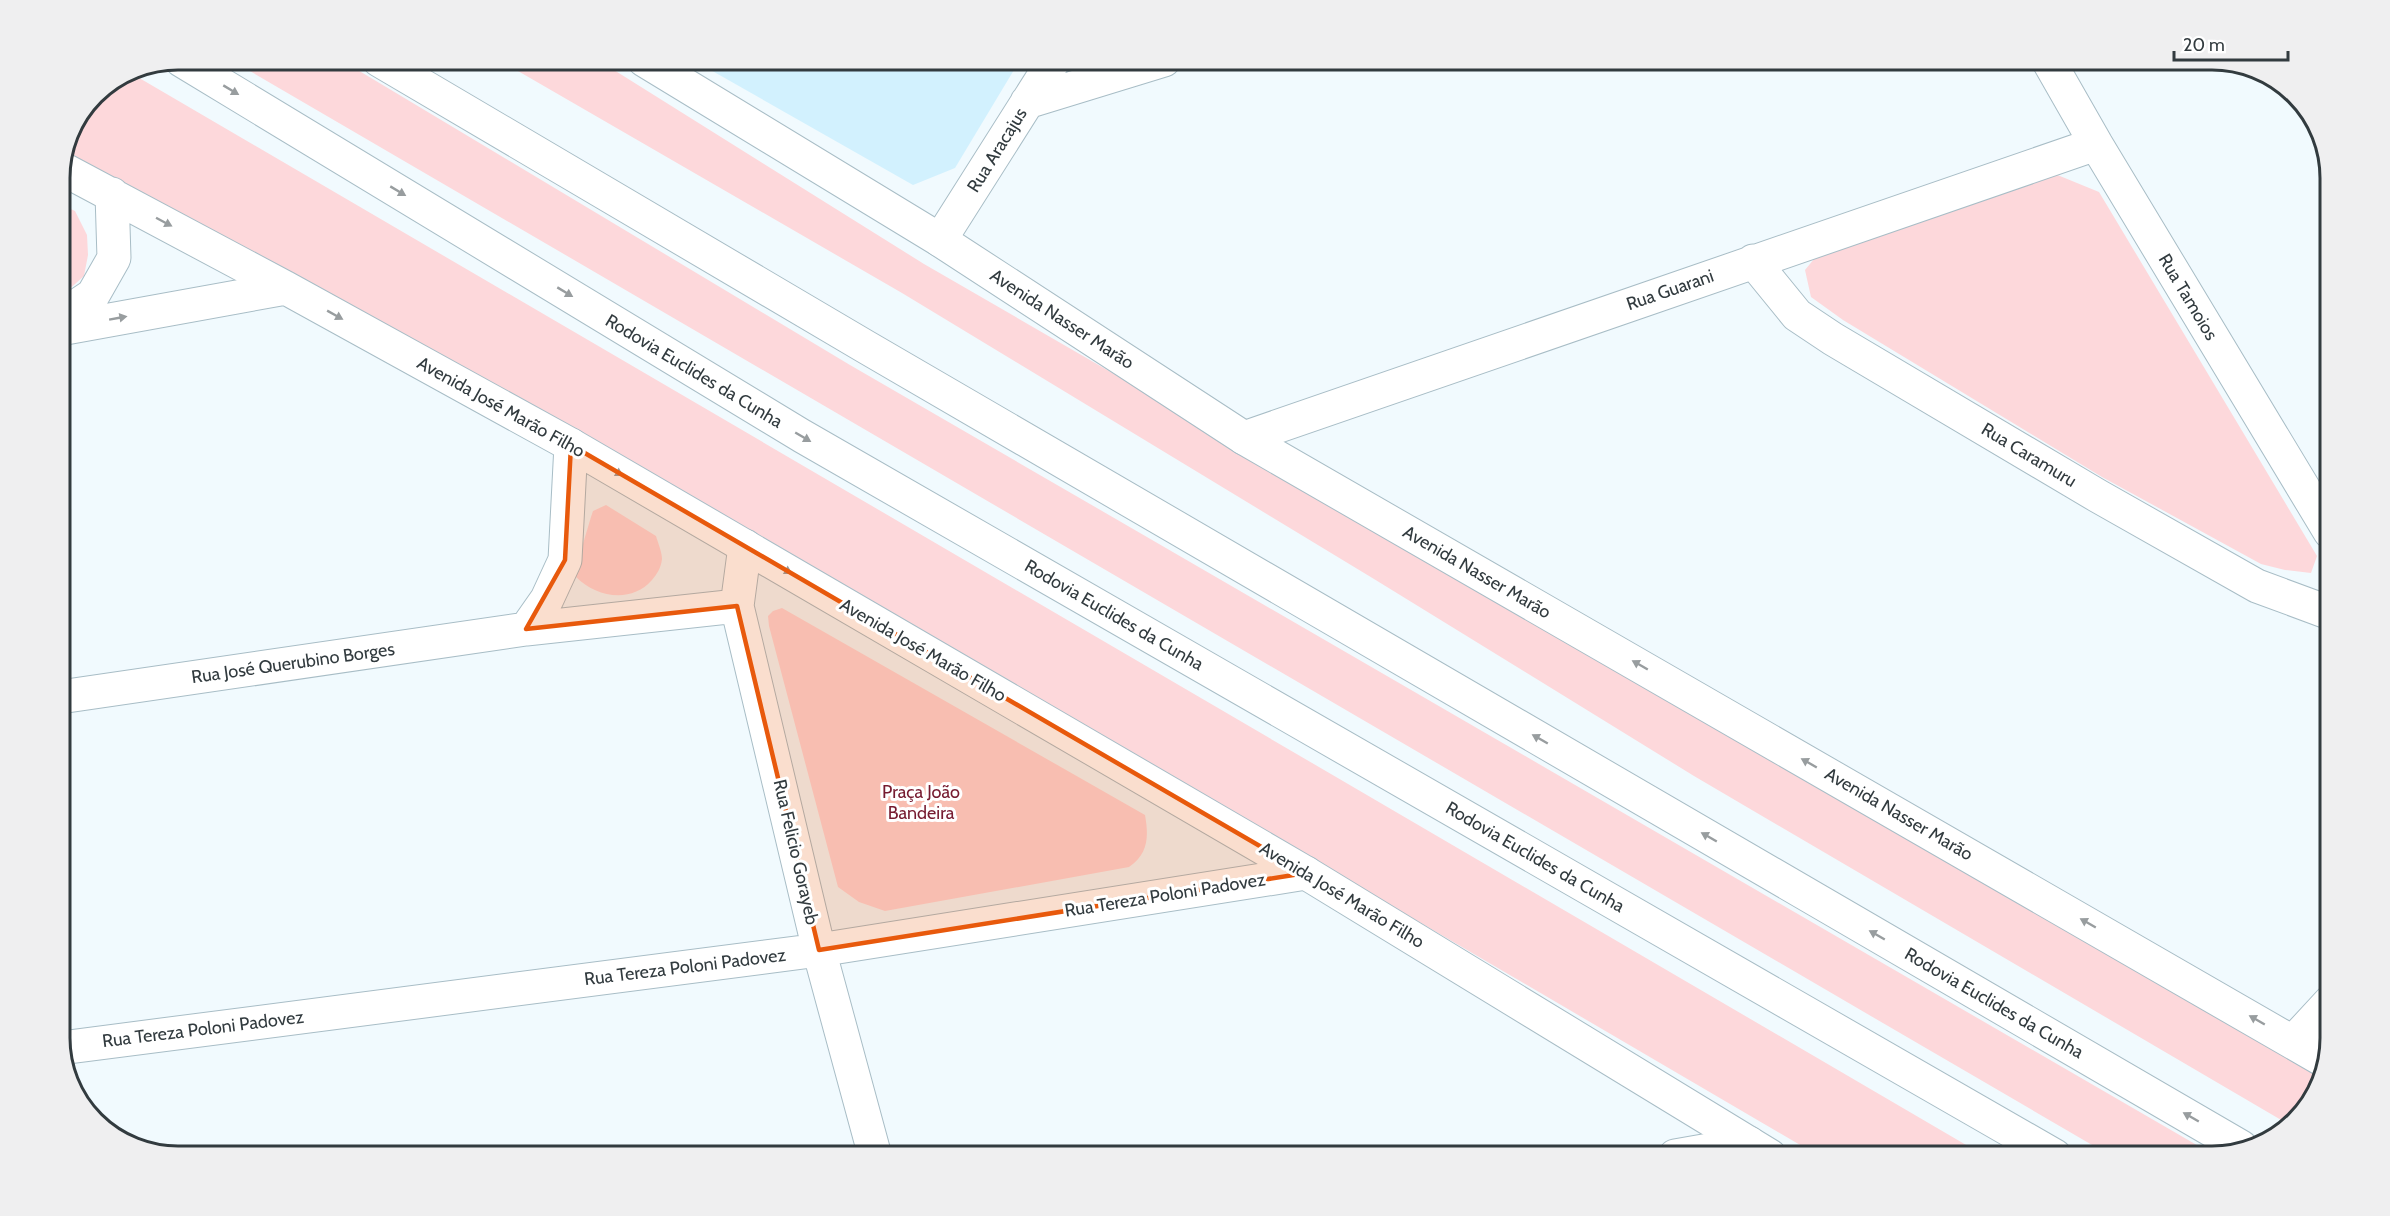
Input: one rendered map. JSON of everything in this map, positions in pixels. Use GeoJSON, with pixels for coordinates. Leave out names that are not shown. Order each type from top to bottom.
{"type":"FeatureCollection","features":[{"type":"Feature","properties":{"kind":"main road","name":"Rua Tamoios"},"geometry":{"type":"LineString","coordinates":[[2054,70],[2319,514]]}},
{"type":"Feature","properties":{"kind":"main road","name":"Rodovia Euclides da Cunha"},"geometry":{"type":"LineString","coordinates":[[199,71],[802,436],[2038,1146]]}},
{"type":"Feature","properties":{"kind":"main road","name":"Rodovia Euclides da Cunha"},"geometry":{"type":"LineString","coordinates":[[398,71],[877,353],[2234,1143]]}},
{"type":"Feature","properties":{"kind":"main road","name":"Avenida Nasser Marão"},"geometry":{"type":"LineString","coordinates":[[662,71],[940,240],[1244,438],[2317,1056]]}},
{"type":"Feature","properties":{"kind":"main road","name":"Rua Aracajus"},"geometry":{"type":"LineString","coordinates":[[940,240],[1047,71]]}},
{"type":"Feature","properties":{"kind":"main road"},"geometry":{"type":"LineString","coordinates":[[1027,102],[1130,71]]}},
{"type":"Feature","properties":{"kind":"main road","name":"Rua Guarani"},"geometry":{"type":"LineString","coordinates":[[1244,438],[2096,144]]}},
{"type":"Feature","properties":{"kind":"main road","name":"Avenida José Marão Filho"},"geometry":{"type":"LineString","coordinates":[[71,173],[571,445],[1306,873],[1752,1146]]}},
{"type":"Feature","properties":{"kind":"main road"},"geometry":{"type":"LineString","coordinates":[[71,310],[93,295],[114,258],[112,194]]}},
{"type":"Feature","properties":{"kind":"main road","name":"Rua Caramuru"},"geometry":{"type":"LineString","coordinates":[[1753,261],[1797,315],[1833,339],[2098,496],[2257,585],[2320,609]]}},
{"type":"Feature","properties":{"kind":"main road"},"geometry":{"type":"LineString","coordinates":[[71,327],[286,288]]}},
{"type":"Feature","properties":{"kind":"main road"},"geometry":{"type":"LineString","coordinates":[[526,629],[547,599],[565,560],[571,445]]}},
{"type":"Feature","properties":{"kind":"main road","name":"Rua Felicio Gorayeb"},"geometry":{"type":"LineString","coordinates":[[745,546],[737,606],[819,950],[872,1146]]}},
{"type":"Feature","properties":{"kind":"main road","name":"Rua José Querubino Borges"},"geometry":{"type":"LineString","coordinates":[[71,695],[526,629],[737,606]]}},
{"type":"Feature","properties":{"kind":"main road","name":"Rua Tereza Poloni Padovez"},"geometry":{"type":"LineString","coordinates":[[71,1047],[819,950],[1306,873]]}},
{"type":"Feature","properties":{"kind":"main road"},"geometry":{"type":"LineString","coordinates":[[2294,1041],[2320,1013]]}},
{"type":"Feature","properties":{"kind":"highlighted area"},"geometry":{"type":"Polygon","coordinates":[[[571,445],[1306,873],[819,950],[737,606],[526,629],[565,560],[571,445]]]}},
{"type":"Feature","properties":{"kind":"shaded area"},"geometry":{"type":"Polygon","coordinates":[[[712,71],[1014,71],[955,168],[913,185],[712,71]]]}},
{"type":"Feature","properties":{"kind":"green space"},"geometry":{"type":"Polygon","coordinates":[[[250,71],[359,71],[850,365],[2198,1146],[2094,1146],[250,71]]]}},
{"type":"Feature","properties":{"kind":"green space"},"geometry":{"type":"Polygon","coordinates":[[[518,71],[615,71],[924,264],[2301,1060],[2314,1072],[2308,1086],[2297,1103],[2281,1120],[1694,776],[902,293],[518,71]]]}},
{"type":"Feature","properties":{"kind":"green space"},"geometry":{"type":"Polygon","coordinates":[[[139,78],[1968,1146],[1802,1146],[1315,861],[349,304],[73,155],[85,124],[97,107],[118,89],[139,78]]]}},
{"type":"Feature","properties":{"kind":"green space"},"geometry":{"type":"Polygon","coordinates":[[[2055,174],[2099,192],[2317,556],[2311,573],[2261,564],[2102,477],[1843,320],[1811,297],[1805,270],[1819,253],[2055,174]]]}},
{"type":"Feature","properties":{"kind":"green space"},"geometry":{"type":"Polygon","coordinates":[[[71,209],[75,211],[87,235],[88,255],[84,276],[71,288],[71,209]]]}},
{"type":"Feature","properties":{"kind":"green space"},"geometry":{"type":"Polygon","coordinates":[[[606,505],[656,536],[660,547],[661,565],[652,580],[644,588],[624,595],[603,593],[584,584],[576,577],[576,567],[593,511],[606,505]]]}},
{"type":"Feature","properties":{"kind":"green space","name":"Praça João Bandeira"},"geometry":{"type":"Polygon","coordinates":[[[782,608],[1145,815],[1147,838],[1140,856],[1129,867],[885,911],[859,902],[838,887],[769,626],[768,616],[773,611],[782,608]]]}}]}
